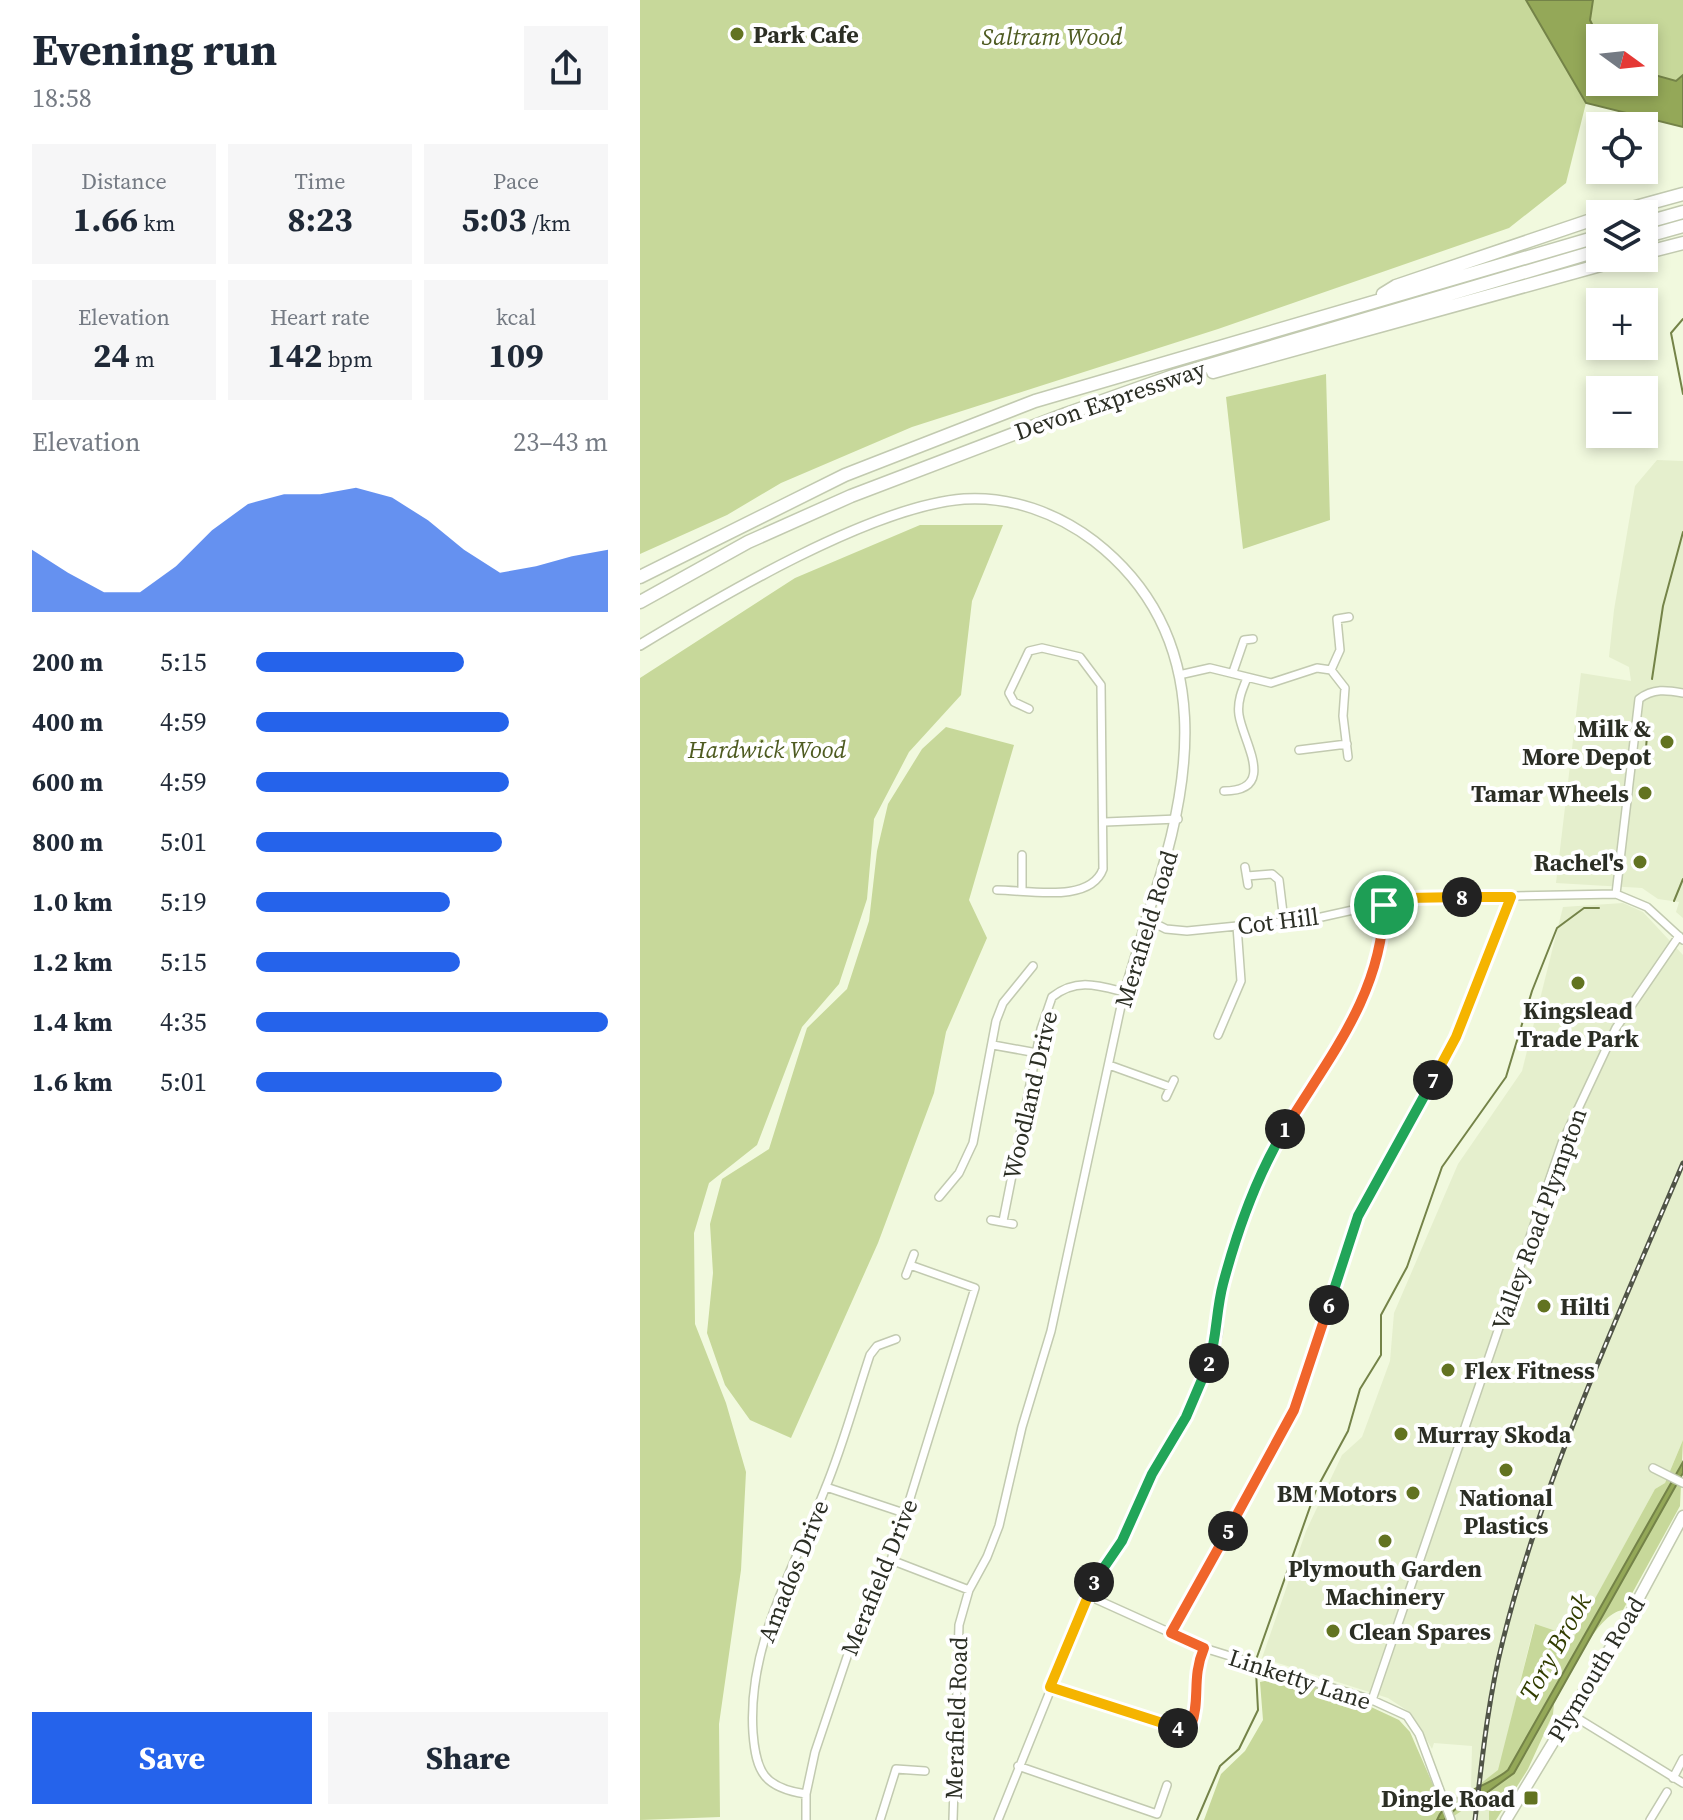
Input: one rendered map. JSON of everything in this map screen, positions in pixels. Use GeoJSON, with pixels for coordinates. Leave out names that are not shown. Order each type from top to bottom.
{"type":"FeatureCollection","features":[{"type":"Feature","properties":{"kind":"highway"},"geometry":{"type":"LineString","coordinates":[[1658,201],[1678,195]]}},
{"type":"Feature","properties":{"kind":"highway"},"geometry":{"type":"LineString","coordinates":[[1658,228],[1683,212]]}},
{"type":"Feature","properties":{"kind":"highway"},"geometry":{"type":"LineString","coordinates":[[1367,305],[1396,286],[1586,222]]}},
{"type":"Feature","properties":{"kind":"highway"},"geometry":{"type":"LineString","coordinates":[[1658,224],[1683,226]]}},
{"type":"Feature","properties":{"kind":"highway","name":"Devon Expressway"},"geometry":{"type":"LineString","coordinates":[[640,577],[845,475],[966,426],[1107,378],[1586,240]]}},
{"type":"Feature","properties":{"kind":"highway"},"geometry":{"type":"LineString","coordinates":[[1658,249],[1683,243]]}},
{"type":"Feature","properties":{"kind":"highway","name":"Devon Expressway"},"geometry":{"type":"LineString","coordinates":[[640,602],[748,542],[851,496],[1129,392],[1586,254]]}},
{"type":"Feature","properties":{"kind":"highway"},"geometry":{"type":"LineString","coordinates":[[1129,392],[1248,364],[1586,268]]}},
{"type":"Feature","properties":{"kind":"highway"},"geometry":{"type":"LineString","coordinates":[[1427,302],[1511,288]]}},
{"type":"Feature","properties":{"kind":"main road","name":"Plymouth Road"},"geometry":{"type":"LineString","coordinates":[[1506,1820],[1626,1622],[1683,1516]]}},
{"type":"Feature","properties":{"kind":"street","name":"Merafield Road"},"geometry":{"type":"LineString","coordinates":[[640,645],[747,584],[877,523],[929,504],[981,500],[1011,502],[1050,514],[1107,552],[1142,591],[1161,623],[1179,675],[1185,722],[1185,774],[1178,819],[1124,992],[1051,1331],[1022,1427],[999,1526],[969,1590],[958,1639],[959,1706],[953,1820]]}},
{"type":"Feature","properties":{"kind":"street"},"geometry":{"type":"LineString","coordinates":[[1331,670],[1340,650],[1337,619],[1349,617]]}},
{"type":"Feature","properties":{"kind":"street"},"geometry":{"type":"LineString","coordinates":[[1233,672],[1244,640],[1253,639]]}},
{"type":"Feature","properties":{"kind":"street"},"geometry":{"type":"LineString","coordinates":[[997,890],[1083,890],[1092,886],[1103,869],[1104,705],[1101,685],[1093,670],[1080,657],[1042,648],[1029,651],[1009,693],[1014,702],[1029,709]]}},
{"type":"Feature","properties":{"kind":"street"},"geometry":{"type":"LineString","coordinates":[[1179,675],[1210,668],[1271,683],[1317,668],[1331,670],[1345,688],[1348,757]]}},
{"type":"Feature","properties":{"kind":"street"},"geometry":{"type":"LineString","coordinates":[[1224,791],[1243,788],[1251,779],[1254,766],[1239,718],[1238,702],[1247,678]]}},
{"type":"Feature","properties":{"kind":"street"},"geometry":{"type":"LineString","coordinates":[[1616,894],[1639,699],[1647,693],[1663,690],[1683,693]]}},
{"type":"Feature","properties":{"kind":"street"},"geometry":{"type":"LineString","coordinates":[[1299,750],[1347,744]]}},
{"type":"Feature","properties":{"kind":"street"},"geometry":{"type":"LineString","coordinates":[[1105,822],[1178,819]]}},
{"type":"Feature","properties":{"kind":"street"},"geometry":{"type":"LineString","coordinates":[[1022,855],[1022,890]]}},
{"type":"Feature","properties":{"kind":"street"},"geometry":{"type":"LineString","coordinates":[[1245,867],[1248,881],[1272,874],[1279,880],[1284,921]]}},
{"type":"Feature","properties":{"kind":"street","name":"Cot Hill"},"geometry":{"type":"LineString","coordinates":[[1146,919],[1176,930],[1284,921],[1384,905],[1407,898],[1616,894],[1647,907],[1681,938]]}},
{"type":"Feature","properties":{"kind":"street"},"geometry":{"type":"LineString","coordinates":[[1171,1633],[1294,1410],[1358,1216],[1456,1037],[1511,897]]}},
{"type":"Feature","properties":{"kind":"street"},"geometry":{"type":"LineString","coordinates":[[998,1820],[1099,1570],[1122,1541],[1207,1368],[1218,1335],[1222,1287],[1244,1219],[1273,1149],[1354,1022],[1383,930],[1384,905]]}},
{"type":"Feature","properties":{"kind":"street"},"geometry":{"type":"LineString","coordinates":[[1218,1035],[1241,981],[1237,926]]}},
{"type":"Feature","properties":{"kind":"street","name":"Valley Road Plympton"},"geometry":{"type":"LineString","coordinates":[[1372,1700],[1562,1143],[1616,1028],[1681,938]]}},
{"type":"Feature","properties":{"kind":"street"},"geometry":{"type":"LineString","coordinates":[[939,1197],[959,1173],[969,1152],[1003,1003],[1033,966]]}},
{"type":"Feature","properties":{"kind":"street","name":"Woodland Drive"},"geometry":{"type":"LineString","coordinates":[[1003,1221],[1037,1053],[1052,997],[1075,984],[1092,984],[1124,992]]}},
{"type":"Feature","properties":{"kind":"street"},"geometry":{"type":"LineString","coordinates":[[993,1045],[1037,1053]]}},
{"type":"Feature","properties":{"kind":"street"},"geometry":{"type":"LineString","coordinates":[[1109,1065],[1172,1084],[1166,1097]]}},
{"type":"Feature","properties":{"kind":"street"},"geometry":{"type":"LineString","coordinates":[[991,1220],[1013,1224]]}},
{"type":"Feature","properties":{"kind":"street"},"geometry":{"type":"LineString","coordinates":[[906,1275],[914,1254]]}},
{"type":"Feature","properties":{"kind":"street"},"geometry":{"type":"LineString","coordinates":[[910,1265],[975,1288]]}},
{"type":"Feature","properties":{"kind":"street","name":"Merafield Drive"},"geometry":{"type":"LineString","coordinates":[[806,1820],[806,1794],[844,1661],[891,1560],[978,1277]]}},
{"type":"Feature","properties":{"kind":"street","name":"Amados Drive"},"geometry":{"type":"LineString","coordinates":[[806,1794],[775,1786],[757,1766],[753,1690],[757,1663],[795,1553],[826,1487],[870,1355],[877,1346],[896,1339]]}},
{"type":"Feature","properties":{"kind":"street"},"geometry":{"type":"LineString","coordinates":[[1653,1468],[1682,1483]]}},
{"type":"Feature","properties":{"kind":"street"},"geometry":{"type":"LineString","coordinates":[[826,1487],[907,1514]]}},
{"type":"Feature","properties":{"kind":"street"},"geometry":{"type":"LineString","coordinates":[[891,1560],[969,1590]]}},
{"type":"Feature","properties":{"kind":"street","name":"Linketty Lane"},"geometry":{"type":"LineString","coordinates":[[1089,1596],[1204,1648],[1372,1700],[1407,1716],[1419,1734],[1451,1819]]}},
{"type":"Feature","properties":{"kind":"street"},"geometry":{"type":"LineString","coordinates":[[1050,1687],[1183,1730],[1191,1726],[1195,1716],[1194,1683],[1204,1648]]}},
{"type":"Feature","properties":{"kind":"street"},"geometry":{"type":"LineString","coordinates":[[1569,1713],[1683,1783]]}},
{"type":"Feature","properties":{"kind":"street"},"geometry":{"type":"LineString","coordinates":[[1673,1778],[1683,1759]]}},
{"type":"Feature","properties":{"kind":"street"},"geometry":{"type":"LineString","coordinates":[[1018,1766],[1156,1817],[1167,1785]]}},
{"type":"Feature","properties":{"kind":"street"},"geometry":{"type":"LineString","coordinates":[[880,1820],[896,1769],[925,1771]]}},
{"type":"Feature","properties":{"kind":"street"},"geometry":{"type":"LineString","coordinates":[[1650,1820],[1667,1792]]}},
{"type":"Feature","properties":{"kind":"shaded area"},"geometry":{"type":"Polygon","coordinates":[[[1526,0],[1593,0],[1592,24],[1586,24],[1586,96],[1658,96],[1658,76],[1676,81],[1683,75],[1683,127],[1658,121],[1658,112],[1622,112],[1586,103],[1526,0]]]}},
{"type":"Feature","properties":{"kind":"shaded area"},"geometry":{"type":"Polygon","coordinates":[[[1657,460],[1683,461],[1683,918],[1676,912],[1679,902],[1658,899],[1642,888],[1556,883],[1581,673],[1631,681],[1629,667],[1609,657],[1614,610],[1635,486],[1657,460]]]}},
{"type":"Feature","properties":{"kind":"shaded area"},"geometry":{"type":"Polygon","coordinates":[[[1623,903],[1643,912],[1683,955],[1683,1440],[1665,1483],[1655,1489],[1574,1638],[1534,1625],[1499,1770],[1471,1791],[1472,1746],[1434,1743],[1432,1749],[1411,1713],[1388,1698],[1262,1658],[1306,1531],[1342,1455],[1362,1437],[1390,1361],[1394,1313],[1458,1164],[1522,1071],[1563,907],[1623,903]]]}},
{"type":"Feature","properties":{"kind":"shaded area"},"geometry":{"type":"Polygon","coordinates":[[[1683,1462],[1683,1473],[1514,1773],[1485,1794],[1465,1800],[1444,1820],[1437,1820],[1449,1804],[1508,1770],[1683,1462]]]}},
{"type":"Feature","properties":{"kind":"shaded area"},"geometry":{"type":"Polygon","coordinates":[[[1489,1799],[1489,1820],[1455,1820],[1454,1816],[1472,1804],[1489,1799]]]}},
{"type":"Feature","properties":{"kind":"green space","name":"Saltram Wood"},"geometry":{"type":"Polygon","coordinates":[[[640,0],[1526,0],[1586,103],[1566,183],[1509,228],[1218,329],[912,427],[781,483],[727,515],[640,554],[640,0]]]}},
{"type":"Feature","properties":{"kind":"green space"},"geometry":{"type":"Polygon","coordinates":[[[1570,0],[1683,0],[1683,91],[1658,84],[1658,24],[1586,24],[1586,31],[1570,0]]]}},
{"type":"Feature","properties":{"kind":"green space"},"geometry":{"type":"Polygon","coordinates":[[[1326,374],[1330,520],[1243,549],[1226,397],[1326,374]]]}},
{"type":"Feature","properties":{"kind":"green space","name":"Hardwick Wood"},"geometry":{"type":"Polygon","coordinates":[[[920,525],[1003,525],[972,601],[961,695],[909,752],[874,819],[867,899],[839,984],[802,1027],[757,1145],[709,1183],[694,1233],[695,1324],[726,1403],[746,1472],[741,1570],[719,1724],[720,1817],[640,1820],[640,678],[795,578],[920,525]]]}},
{"type":"Feature","properties":{"kind":"green space"},"geometry":{"type":"Polygon","coordinates":[[[946,727],[1014,745],[969,900],[987,938],[946,1032],[934,1093],[878,1243],[791,1438],[750,1420],[725,1385],[707,1333],[713,1273],[710,1224],[722,1179],[769,1149],[807,1028],[847,989],[869,921],[877,851],[888,804],[922,749],[946,727]]]}},
{"type":"Feature","properties":{"kind":"green space"},"geometry":{"type":"Polygon","coordinates":[[[1683,1440],[1680,1506],[1623,1610],[1603,1623],[1583,1650],[1554,1704],[1553,1714],[1528,1769],[1496,1820],[1489,1820],[1489,1799],[1472,1804],[1448,1820],[1204,1820],[1221,1774],[1245,1751],[1263,1720],[1260,1682],[1284,1677],[1356,1700],[1399,1720],[1410,1732],[1441,1803],[1471,1791],[1498,1770],[1535,1624],[1574,1637],[1655,1489],[1665,1483],[1683,1440]]]}},
{"type":"Feature","properties":{"kind":"waterway"},"geometry":{"type":"LineString","coordinates":[[1683,319],[1671,333],[1683,394]]}},
{"type":"Feature","properties":{"kind":"waterway"},"geometry":{"type":"LineString","coordinates":[[1652,679],[1663,606],[1683,532]]}},
{"type":"Feature","properties":{"kind":"waterway"},"geometry":{"type":"LineString","coordinates":[[1645,760],[1648,724]]}},
{"type":"Feature","properties":{"kind":"waterway"},"geometry":{"type":"LineString","coordinates":[[1674,901],[1683,879]]}},
{"type":"Feature","properties":{"kind":"waterway"},"geometry":{"type":"LineString","coordinates":[[1257,1657],[1316,1490],[1348,1431],[1360,1389],[1381,1355],[1381,1315],[1407,1267],[1442,1167],[1506,1077],[1532,991],[1557,928],[1584,908],[1599,908]]}},
{"type":"Feature","properties":{"kind":"waterway"},"geometry":{"type":"LineString","coordinates":[[1197,1820],[1220,1766],[1239,1749],[1258,1710],[1256,1671]]}},
{"type":"Feature","properties":{"kind":"railway"},"geometry":{"type":"LineString","coordinates":[[1475,1820],[1493,1685],[1539,1518],[1584,1398],[1683,1163]]}},
{"type":"Feature","properties":{"kind":"place","name":"Park Cafe"},"geometry":{"type":"Point","coordinates":[737,34]}},
{"type":"Feature","properties":{"kind":"place","name":"Milk & More Depot"},"geometry":{"type":"Point","coordinates":[1667,742]}},
{"type":"Feature","properties":{"kind":"place","name":"Tamar Wheels"},"geometry":{"type":"Point","coordinates":[1645,793]}},
{"type":"Feature","properties":{"kind":"place","name":"Rachel's"},"geometry":{"type":"Point","coordinates":[1640,862]}},
{"type":"Feature","properties":{"kind":"place","name":"Kingslead Trade Park"},"geometry":{"type":"Point","coordinates":[1578,983]}},
{"type":"Feature","properties":{"kind":"place","name":"Hilti"},"geometry":{"type":"Point","coordinates":[1544,1306]}},
{"type":"Feature","properties":{"kind":"place","name":"Flex Fitness"},"geometry":{"type":"Point","coordinates":[1448,1370]}},
{"type":"Feature","properties":{"kind":"place","name":"Murray Skoda"},"geometry":{"type":"Point","coordinates":[1401,1434]}},
{"type":"Feature","properties":{"kind":"place","name":"National Plastics"},"geometry":{"type":"Point","coordinates":[1506,1470]}},
{"type":"Feature","properties":{"kind":"place","name":"BM Motors"},"geometry":{"type":"Point","coordinates":[1413,1493]}},
{"type":"Feature","properties":{"kind":"place","name":"Plymouth Garden Machinery"},"geometry":{"type":"Point","coordinates":[1385,1541]}},
{"type":"Feature","properties":{"kind":"place","name":"Clean Spares"},"geometry":{"type":"Point","coordinates":[1333,1631]}},
{"type":"Feature","properties":{"kind":"place","name":"Dingle Road"},"geometry":{"type":"Point","coordinates":[1531,1798]}},
{"type":"Feature","properties":{"kind":"route"},"geometry":{"type":"LineString","coordinates":[[1438,896],[1511,897],[1456,1037],[1358,1216],[1294,1410],[1171,1633],[1204,1648],[1194,1683],[1196,1707],[1191,1726],[1183,1730],[1050,1687],[1099,1570],[1122,1541],[1152,1474],[1186,1417],[1207,1368],[1218,1335],[1222,1287],[1244,1219],[1273,1149],[1354,1022],[1383,930],[1384,905],[1407,898],[1438,896]]}},
{"type":"Feature","properties":{"kind":"water label","name":"Tory Brook"},"geometry":{"type":"Point","coordinates":[1555,1647]}}]}
